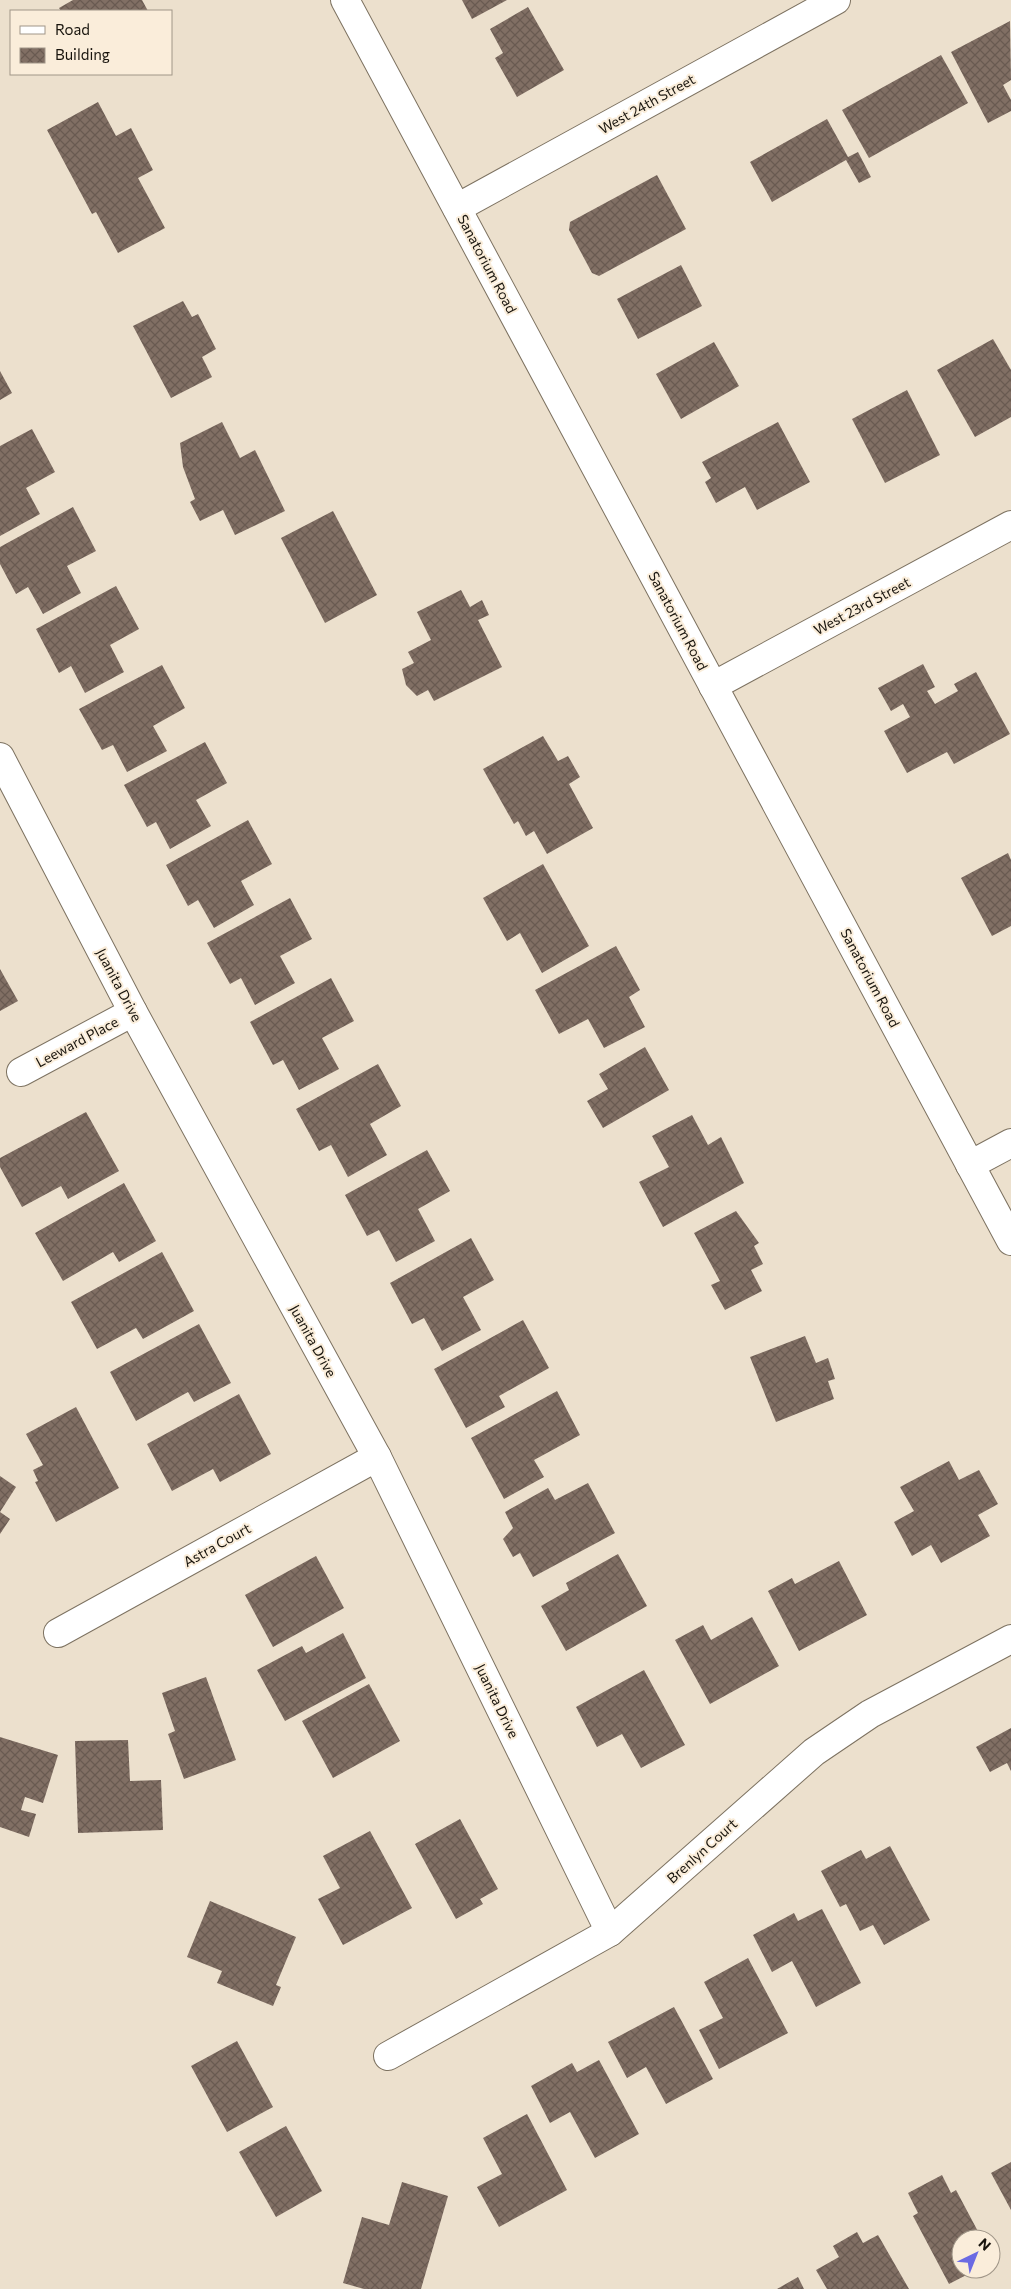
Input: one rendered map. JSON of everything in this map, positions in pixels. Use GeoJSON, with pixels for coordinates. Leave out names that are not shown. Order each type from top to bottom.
{"type":"FeatureCollection","features":[{"type":"Feature","properties":{"kind":"street","name":"Sanatorium Road"},"geometry":{"type":"LineString","coordinates":[[345,0],[1011,1241]]}},
{"type":"Feature","properties":{"kind":"street","name":"West 24th Street"},"geometry":{"type":"LineString","coordinates":[[457,208],[836,0]]}},
{"type":"Feature","properties":{"kind":"street","name":"West 23rd Street"},"geometry":{"type":"LineString","coordinates":[[713,686],[1011,526]]}},
{"type":"Feature","properties":{"kind":"street","name":"Juanita Drive"},"geometry":{"type":"LineString","coordinates":[[0,757],[133,1012],[377,1456],[610,1932]]}},
{"type":"Feature","properties":{"kind":"street","name":"Leeward Place"},"geometry":{"type":"LineString","coordinates":[[21,1072],[133,1012]]}},
{"type":"Feature","properties":{"kind":"street"},"geometry":{"type":"LineString","coordinates":[[970,1165],[1011,1142]]}},
{"type":"Feature","properties":{"kind":"street","name":"Astra Court"},"geometry":{"type":"LineString","coordinates":[[58,1633],[377,1456]]}},
{"type":"Feature","properties":{"kind":"street","name":"Brenlyn Court"},"geometry":{"type":"LineString","coordinates":[[388,2056],[610,1932],[814,1752],[870,1714],[1011,1639]]}},
{"type":"Feature","properties":{"kind":"building"},"geometry":{"type":"Polygon","coordinates":[[[73,0],[142,0],[147,10],[60,10],[59,8],[73,0]]]}},
{"type":"Feature","properties":{"kind":"building"},"geometry":{"type":"Polygon","coordinates":[[[462,0],[507,0],[472,19],[462,0]]]}},
{"type":"Feature","properties":{"kind":"building"},"geometry":{"type":"Polygon","coordinates":[[[528,7],[564,70],[517,97],[495,58],[503,53],[490,29],[528,7]]]}},
{"type":"Feature","properties":{"kind":"building"},"geometry":{"type":"Polygon","coordinates":[[[1010,21],[1011,80],[1003,85],[1011,100],[1011,111],[988,123],[951,52],[1010,21]]]}},
{"type":"Feature","properties":{"kind":"building"},"geometry":{"type":"Polygon","coordinates":[[[941,55],[968,103],[869,158],[842,110],[941,55]]]}},
{"type":"Feature","properties":{"kind":"building"},"geometry":{"type":"Polygon","coordinates":[[[98,102],[116,136],[131,128],[153,170],[138,178],[165,228],[118,253],[96,212],[92,214],[47,130],[98,102]]]}},
{"type":"Feature","properties":{"kind":"building"},"geometry":{"type":"Polygon","coordinates":[[[827,119],[848,157],[858,152],[871,177],[859,183],[846,160],[772,202],[750,162],[827,119]]]}},
{"type":"Feature","properties":{"kind":"building"},"geometry":{"type":"Polygon","coordinates":[[[657,175],[686,229],[599,276],[592,273],[569,230],[570,222],[657,175]]]}},
{"type":"Feature","properties":{"kind":"building"},"geometry":{"type":"Polygon","coordinates":[[[681,265],[702,306],[638,339],[617,299],[681,265]]]}},
{"type":"Feature","properties":{"kind":"building"},"geometry":{"type":"Polygon","coordinates":[[[183,301],[192,317],[198,314],[216,349],[202,357],[212,377],[171,398],[133,326],[183,301]]]}},
{"type":"Feature","properties":{"kind":"building"},"geometry":{"type":"Polygon","coordinates":[[[993,339],[1011,370],[1011,417],[975,437],[937,370],[993,339]]]}},
{"type":"Feature","properties":{"kind":"building"},"geometry":{"type":"Polygon","coordinates":[[[714,342],[739,386],[681,419],[656,374],[714,342]]]}},
{"type":"Feature","properties":{"kind":"building"},"geometry":{"type":"Polygon","coordinates":[[[0,371],[12,393],[0,400],[0,371]]]}},
{"type":"Feature","properties":{"kind":"building"},"geometry":{"type":"Polygon","coordinates":[[[907,390],[940,455],[885,483],[852,419],[907,390]]]}},
{"type":"Feature","properties":{"kind":"building"},"geometry":{"type":"Polygon","coordinates":[[[222,422],[240,458],[255,450],[285,511],[235,535],[223,510],[200,521],[190,502],[195,499],[183,467],[180,443],[222,422]]]}},
{"type":"Feature","properties":{"kind":"building"},"geometry":{"type":"Polygon","coordinates":[[[778,422],[810,482],[757,510],[745,487],[716,503],[705,482],[711,478],[702,462],[778,422]]]}},
{"type":"Feature","properties":{"kind":"building"},"geometry":{"type":"Polygon","coordinates":[[[32,429],[55,472],[26,488],[40,514],[0,536],[0,446],[32,429]]]}},
{"type":"Feature","properties":{"kind":"building"},"geometry":{"type":"Polygon","coordinates":[[[73,507],[96,551],[67,566],[81,593],[43,614],[28,587],[16,594],[0,564],[0,547],[73,507]]]}},
{"type":"Feature","properties":{"kind":"building"},"geometry":{"type":"Polygon","coordinates":[[[333,511],[377,595],[325,623],[281,538],[333,511]]]}},
{"type":"Feature","properties":{"kind":"building"},"geometry":{"type":"Polygon","coordinates":[[[116,586],[139,629],[110,645],[124,672],[85,693],[71,666],[59,673],[36,629],[116,586]]]}},
{"type":"Feature","properties":{"kind":"building"},"geometry":{"type":"Polygon","coordinates":[[[461,590],[470,607],[482,600],[489,615],[478,620],[502,667],[434,701],[428,690],[417,696],[406,685],[402,669],[414,663],[408,652],[431,640],[417,612],[461,590]]]}},
{"type":"Feature","properties":{"kind":"building"},"geometry":{"type":"Polygon","coordinates":[[[923,664],[935,687],[927,691],[935,704],[958,691],[954,684],[976,672],[1010,734],[954,764],[947,752],[907,773],[884,731],[910,717],[903,704],[891,711],[878,688],[923,664]]]}},
{"type":"Feature","properties":{"kind":"building"},"geometry":{"type":"Polygon","coordinates":[[[162,665],[185,708],[153,726],[167,751],[127,772],[113,745],[102,750],[79,709],[162,665]]]}},
{"type":"Feature","properties":{"kind":"building"},"geometry":{"type":"Polygon","coordinates":[[[543,736],[558,761],[568,756],[580,777],[569,784],[593,828],[547,854],[534,831],[526,836],[518,821],[514,824],[483,769],[543,736]]]}},
{"type":"Feature","properties":{"kind":"building"},"geometry":{"type":"Polygon","coordinates":[[[205,742],[227,783],[196,800],[211,826],[170,849],[156,822],[147,827],[124,785],[205,742]]]}},
{"type":"Feature","properties":{"kind":"building"},"geometry":{"type":"Polygon","coordinates":[[[248,820],[272,864],[241,881],[254,905],[214,928],[198,900],[188,906],[166,865],[248,820]]]}},
{"type":"Feature","properties":{"kind":"building"},"geometry":{"type":"Polygon","coordinates":[[[1008,853],[1011,860],[1011,926],[992,936],[961,878],[1008,853]]]}},
{"type":"Feature","properties":{"kind":"building"},"geometry":{"type":"Polygon","coordinates":[[[543,864],[589,946],[542,973],[520,933],[507,941],[483,898],[543,864]]]}},
{"type":"Feature","properties":{"kind":"building"},"geometry":{"type":"Polygon","coordinates":[[[290,898],[312,939],[280,956],[295,983],[255,1005],[241,978],[230,984],[207,943],[290,898]]]}},
{"type":"Feature","properties":{"kind":"building"},"geometry":{"type":"Polygon","coordinates":[[[616,946],[640,990],[629,997],[645,1027],[604,1048],[588,1019],[559,1034],[535,990],[616,946]]]}},
{"type":"Feature","properties":{"kind":"building"},"geometry":{"type":"Polygon","coordinates":[[[0,969],[18,1001],[0,1011],[0,969]]]}},
{"type":"Feature","properties":{"kind":"building"},"geometry":{"type":"Polygon","coordinates":[[[331,978],[354,1021],[322,1038],[339,1069],[299,1090],[283,1060],[273,1065],[250,1022],[331,978]]]}},
{"type":"Feature","properties":{"kind":"building"},"geometry":{"type":"Polygon","coordinates":[[[645,1047],[669,1090],[603,1128],[587,1101],[608,1089],[599,1074],[645,1047]]]}},
{"type":"Feature","properties":{"kind":"building"},"geometry":{"type":"Polygon","coordinates":[[[378,1064],[401,1106],[370,1124],[387,1155],[348,1177],[331,1145],[319,1151],[296,1109],[378,1064]]]}},
{"type":"Feature","properties":{"kind":"building"},"geometry":{"type":"Polygon","coordinates":[[[86,1112],[119,1171],[68,1199],[61,1186],[22,1207],[0,1167],[0,1158],[86,1112]]]}},
{"type":"Feature","properties":{"kind":"building"},"geometry":{"type":"Polygon","coordinates":[[[692,1115],[708,1145],[721,1137],[744,1183],[663,1227],[639,1182],[669,1167],[652,1136],[692,1115]]]}},
{"type":"Feature","properties":{"kind":"building"},"geometry":{"type":"Polygon","coordinates":[[[427,1150],[450,1191],[418,1209],[435,1241],[396,1262],[379,1230],[367,1236],[345,1195],[427,1150]]]}},
{"type":"Feature","properties":{"kind":"building"},"geometry":{"type":"Polygon","coordinates":[[[124,1183],[156,1241],[119,1262],[113,1252],[63,1281],[35,1233],[124,1183]]]}},
{"type":"Feature","properties":{"kind":"building"},"geometry":{"type":"Polygon","coordinates":[[[736,1211],[759,1243],[754,1246],[763,1264],[751,1270],[762,1291],[725,1310],[711,1285],[720,1281],[694,1233],[736,1211]]]}},
{"type":"Feature","properties":{"kind":"building"},"geometry":{"type":"Polygon","coordinates":[[[471,1238],[494,1280],[463,1297],[481,1330],[442,1351],[424,1318],[412,1324],[390,1283],[471,1238]]]}},
{"type":"Feature","properties":{"kind":"building"},"geometry":{"type":"Polygon","coordinates":[[[162,1252],[194,1311],[143,1339],[136,1328],[97,1349],[71,1302],[162,1252]]]}},
{"type":"Feature","properties":{"kind":"building"},"geometry":{"type":"Polygon","coordinates":[[[523,1320],[549,1368],[499,1396],[505,1407],[466,1428],[434,1369],[523,1320]]]}},
{"type":"Feature","properties":{"kind":"building"},"geometry":{"type":"Polygon","coordinates":[[[199,1324],[231,1383],[194,1402],[188,1392],[136,1421],[110,1372],[199,1324]]]}},
{"type":"Feature","properties":{"kind":"building"},"geometry":{"type":"Polygon","coordinates":[[[805,1336],[816,1363],[828,1358],[835,1379],[828,1381],[834,1399],[776,1422],[750,1357],[805,1336]]]}},
{"type":"Feature","properties":{"kind":"building"},"geometry":{"type":"Polygon","coordinates":[[[557,1391],[580,1435],[534,1460],[544,1477],[504,1499],[471,1438],[557,1391]]]}},
{"type":"Feature","properties":{"kind":"building"},"geometry":{"type":"Polygon","coordinates":[[[239,1394],[271,1454],[220,1482],[213,1469],[172,1491],[147,1444],[239,1394]]]}},
{"type":"Feature","properties":{"kind":"building"},"geometry":{"type":"Polygon","coordinates":[[[76,1407],[119,1488],[56,1522],[35,1482],[38,1481],[33,1470],[43,1465],[26,1434],[76,1407]]]}},
{"type":"Feature","properties":{"kind":"building"},"geometry":{"type":"Polygon","coordinates":[[[949,1461],[959,1480],[979,1470],[998,1504],[978,1515],[990,1536],[941,1563],[931,1545],[912,1556],[894,1522],[914,1511],[900,1487],[949,1461]]]}},
{"type":"Feature","properties":{"kind":"building"},"geometry":{"type":"Polygon","coordinates":[[[0,1476],[16,1487],[0,1512],[0,1476]]]}},
{"type":"Feature","properties":{"kind":"building"},"geometry":{"type":"Polygon","coordinates":[[[588,1483],[615,1533],[533,1577],[520,1553],[513,1557],[503,1539],[513,1528],[505,1512],[548,1488],[555,1500],[588,1483]]]}},
{"type":"Feature","properties":{"kind":"building"},"geometry":{"type":"Polygon","coordinates":[[[0,1512],[10,1519],[0,1534],[0,1512]]]}},
{"type":"Feature","properties":{"kind":"building"},"geometry":{"type":"Polygon","coordinates":[[[618,1554],[647,1606],[566,1651],[541,1606],[569,1590],[566,1583],[618,1554]]]}},
{"type":"Feature","properties":{"kind":"building"},"geometry":{"type":"Polygon","coordinates":[[[316,1556],[344,1608],[273,1647],[245,1595],[316,1556]]]}},
{"type":"Feature","properties":{"kind":"building"},"geometry":{"type":"Polygon","coordinates":[[[839,1561],[867,1615],[799,1651],[768,1591],[792,1578],[795,1584],[839,1561]]]}},
{"type":"Feature","properties":{"kind":"building"},"geometry":{"type":"Polygon","coordinates":[[[752,1617],[779,1666],[710,1704],[675,1640],[703,1625],[711,1640],[752,1617]]]}},
{"type":"Feature","properties":{"kind":"building"},"geometry":{"type":"Polygon","coordinates":[[[343,1633],[366,1678],[285,1721],[257,1670],[302,1646],[306,1653],[343,1633]]]}},
{"type":"Feature","properties":{"kind":"building"},"geometry":{"type":"Polygon","coordinates":[[[644,1670],[685,1745],[641,1768],[622,1734],[597,1747],[576,1707],[644,1670]]]}},
{"type":"Feature","properties":{"kind":"building"},"geometry":{"type":"Polygon","coordinates":[[[206,1677],[236,1760],[184,1779],[168,1734],[175,1731],[162,1693],[206,1677]]]}},
{"type":"Feature","properties":{"kind":"building"},"geometry":{"type":"Polygon","coordinates":[[[369,1684],[400,1741],[333,1778],[302,1721],[369,1684]]]}},
{"type":"Feature","properties":{"kind":"building"},"geometry":{"type":"Polygon","coordinates":[[[1011,1728],[1011,1771],[1007,1763],[990,1772],[976,1747],[1011,1728]]]}},
{"type":"Feature","properties":{"kind":"building"},"geometry":{"type":"Polygon","coordinates":[[[0,1737],[58,1755],[43,1803],[25,1797],[21,1810],[36,1814],[29,1837],[0,1827],[0,1737]]]}},
{"type":"Feature","properties":{"kind":"building"},"geometry":{"type":"Polygon","coordinates":[[[128,1740],[130,1781],[161,1780],[163,1830],[78,1833],[75,1741],[128,1740]]]}},
{"type":"Feature","properties":{"kind":"building"},"geometry":{"type":"Polygon","coordinates":[[[460,1819],[498,1889],[480,1899],[483,1904],[456,1919],[415,1844],[460,1819]]]}},
{"type":"Feature","properties":{"kind":"building"},"geometry":{"type":"Polygon","coordinates":[[[370,1831],[412,1908],[343,1945],[318,1899],[340,1888],[323,1856],[370,1831]]]}},
{"type":"Feature","properties":{"kind":"building"},"geometry":{"type":"Polygon","coordinates":[[[890,1846],[930,1920],[884,1945],[873,1925],[860,1931],[846,1904],[840,1907],[821,1871],[861,1850],[866,1859],[890,1846]]]}},
{"type":"Feature","properties":{"kind":"building"},"geometry":{"type":"Polygon","coordinates":[[[210,1901],[296,1937],[276,1985],[281,1987],[273,2006],[217,1983],[222,1971],[187,1957],[210,1901]]]}},
{"type":"Feature","properties":{"kind":"building"},"geometry":{"type":"Polygon","coordinates":[[[822,1909],[861,1983],[816,2007],[792,1961],[772,1972],[753,1935],[794,1913],[798,1921],[822,1909]]]}},
{"type":"Feature","properties":{"kind":"building"},"geometry":{"type":"Polygon","coordinates":[[[748,1958],[788,2033],[719,2069],[699,2030],[723,2018],[704,1982],[748,1958]]]}},
{"type":"Feature","properties":{"kind":"building"},"geometry":{"type":"Polygon","coordinates":[[[674,2007],[713,2079],[666,2104],[646,2067],[627,2078],[608,2042],[674,2007]]]}},
{"type":"Feature","properties":{"kind":"building"},"geometry":{"type":"Polygon","coordinates":[[[237,2041],[273,2107],[227,2132],[191,2066],[237,2041]]]}},
{"type":"Feature","properties":{"kind":"building"},"geometry":{"type":"Polygon","coordinates":[[[599,2060],[639,2134],[595,2158],[570,2112],[550,2123],[531,2086],[572,2063],[577,2072],[599,2060]]]}},
{"type":"Feature","properties":{"kind":"building"},"geometry":{"type":"Polygon","coordinates":[[[527,2114],[567,2190],[499,2227],[477,2187],[502,2174],[483,2138],[527,2114]]]}},
{"type":"Feature","properties":{"kind":"building"},"geometry":{"type":"Polygon","coordinates":[[[286,2126],[322,2191],[276,2217],[239,2152],[286,2126]]]}},
{"type":"Feature","properties":{"kind":"building"},"geometry":{"type":"Polygon","coordinates":[[[1011,2162],[1011,2210],[991,2173],[1011,2162]]]}},
{"type":"Feature","properties":{"kind":"building"},"geometry":{"type":"Polygon","coordinates":[[[942,2175],[951,2193],[956,2190],[977,2229],[951,2229],[951,2279],[959,2279],[949,2284],[913,2216],[918,2213],[908,2193],[942,2175]]]}},
{"type":"Feature","properties":{"kind":"building"},"geometry":{"type":"Polygon","coordinates":[[[402,2182],[448,2196],[421,2289],[364,2289],[343,2283],[362,2217],[389,2225],[402,2182]]]}},
{"type":"Feature","properties":{"kind":"building"},"geometry":{"type":"Polygon","coordinates":[[[857,2232],[863,2243],[878,2235],[909,2289],[827,2289],[816,2270],[839,2257],[833,2246],[857,2232]]]}},
{"type":"Feature","properties":{"kind":"building"},"geometry":{"type":"Polygon","coordinates":[[[798,2277],[804,2289],[777,2289],[798,2277]]]}}]}
